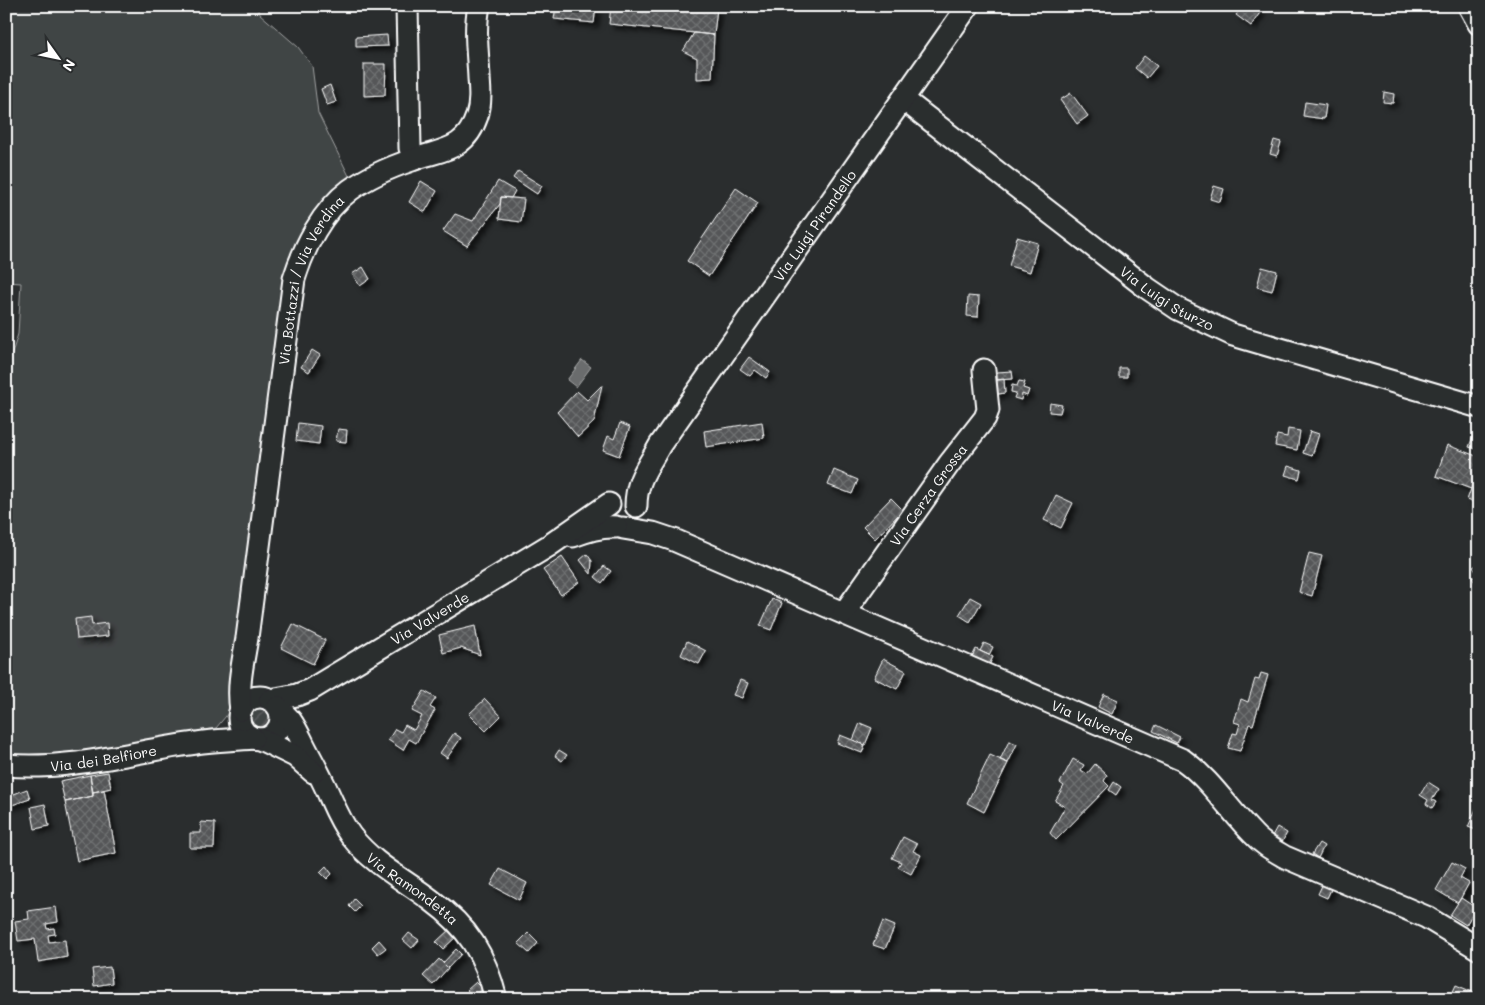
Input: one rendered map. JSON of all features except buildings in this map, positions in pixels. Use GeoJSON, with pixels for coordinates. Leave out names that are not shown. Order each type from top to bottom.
{"type":"FeatureCollection","features":[{"type":"Feature","properties":{"kind":"street"},"geometry":{"type":"LineString","coordinates":[[407,6],[410,148],[414,159]]}},
{"type":"Feature","properties":{"kind":"street","name":"Via Bottazzi / Via Verdina"},"geometry":{"type":"LineString","coordinates":[[247,638],[293,289],[300,259],[311,237],[324,218],[350,191],[386,170],[414,159],[453,148],[463,140],[477,117],[480,103],[476,20],[478,6]]}},
{"type":"Feature","properties":{"kind":"street","name":"Via Luigi Pirandello"},"geometry":{"type":"LineString","coordinates":[[660,445],[968,6]]}},
{"type":"Feature","properties":{"kind":"street"},"geometry":{"type":"LineString","coordinates":[[1469,6],[1479,24]]}},
{"type":"Feature","properties":{"kind":"street","name":"Via Luigi Sturzo"},"geometry":{"type":"LineString","coordinates":[[903,99],[1178,310],[1233,335],[1479,408]]}},
{"type":"Feature","properties":{"kind":"street","name":"Via Cerza Grossa"},"geometry":{"type":"LineString","coordinates":[[844,613],[949,464],[985,418],[988,410],[984,370]]}},
{"type":"Feature","properties":{"kind":"street"},"geometry":{"type":"LineString","coordinates":[[619,527],[608,519],[607,508],[610,502],[660,445]]}},
{"type":"Feature","properties":{"kind":"street"},"geometry":{"type":"LineString","coordinates":[[619,527],[634,523],[637,508],[636,491],[660,445]]}},
{"type":"Feature","properties":{"kind":"street"},"geometry":{"type":"LineString","coordinates":[[550,544],[616,498],[628,497],[651,525],[674,540]]}},
{"type":"Feature","properties":{"kind":"street"},"geometry":{"type":"LineString","coordinates":[[550,544],[606,526],[645,531],[674,540]]}},
{"type":"Feature","properties":{"kind":"street","name":"Via Valverde"},"geometry":{"type":"LineString","coordinates":[[674,540],[1183,760],[1198,771],[1253,835],[1266,846],[1284,857],[1426,917],[1479,949]]}},
{"type":"Feature","properties":{"kind":"street","name":"Via Valverde"},"geometry":{"type":"LineString","coordinates":[[270,719],[290,696],[310,690],[550,544]]}},
{"type":"Feature","properties":{"kind":"street"},"geometry":{"type":"LineString","coordinates":[[247,638],[241,672],[239,721],[246,734],[270,719]]}},
{"type":"Feature","properties":{"kind":"street"},"geometry":{"type":"LineString","coordinates":[[247,638],[249,668],[270,719],[295,756],[322,780]]}},
{"type":"Feature","properties":{"kind":"street"},"geometry":{"type":"LineString","coordinates":[[198,742],[218,733],[249,701],[262,698],[270,719]]}},
{"type":"Feature","properties":{"kind":"street"},"geometry":{"type":"LineString","coordinates":[[198,742],[270,719]]}},
{"type":"Feature","properties":{"kind":"street","name":"Via Ramondetta"},"geometry":{"type":"LineString","coordinates":[[270,719],[291,721],[322,780],[340,820],[369,855],[388,871],[431,899],[472,938],[491,979],[496,999]]}},
{"type":"Feature","properties":{"kind":"street","name":"Via dei Belfiore"},"geometry":{"type":"LineString","coordinates":[[6,765],[59,764],[198,742]]}},
{"type":"Feature","properties":{"kind":"shaded area"},"geometry":{"type":"Polygon","coordinates":[[[6,6],[256,6],[260,14],[298,47],[312,66],[318,113],[350,178],[306,227],[234,701],[226,716],[216,728],[82,752],[41,756],[6,754],[6,373],[18,334],[21,283],[6,282],[6,6]]]}},
{"type":"Feature","properties":{"kind":"shaded area"},"geometry":{"type":"Polygon","coordinates":[[[582,360],[591,367],[576,387],[567,380],[582,360]]]}},
{"type":"Feature","properties":{"kind":"shaded area"},"geometry":{"type":"Polygon","coordinates":[[[260,708],[267,711],[270,718],[267,725],[260,728],[253,725],[250,718],[253,711],[260,708]]]}}]}
